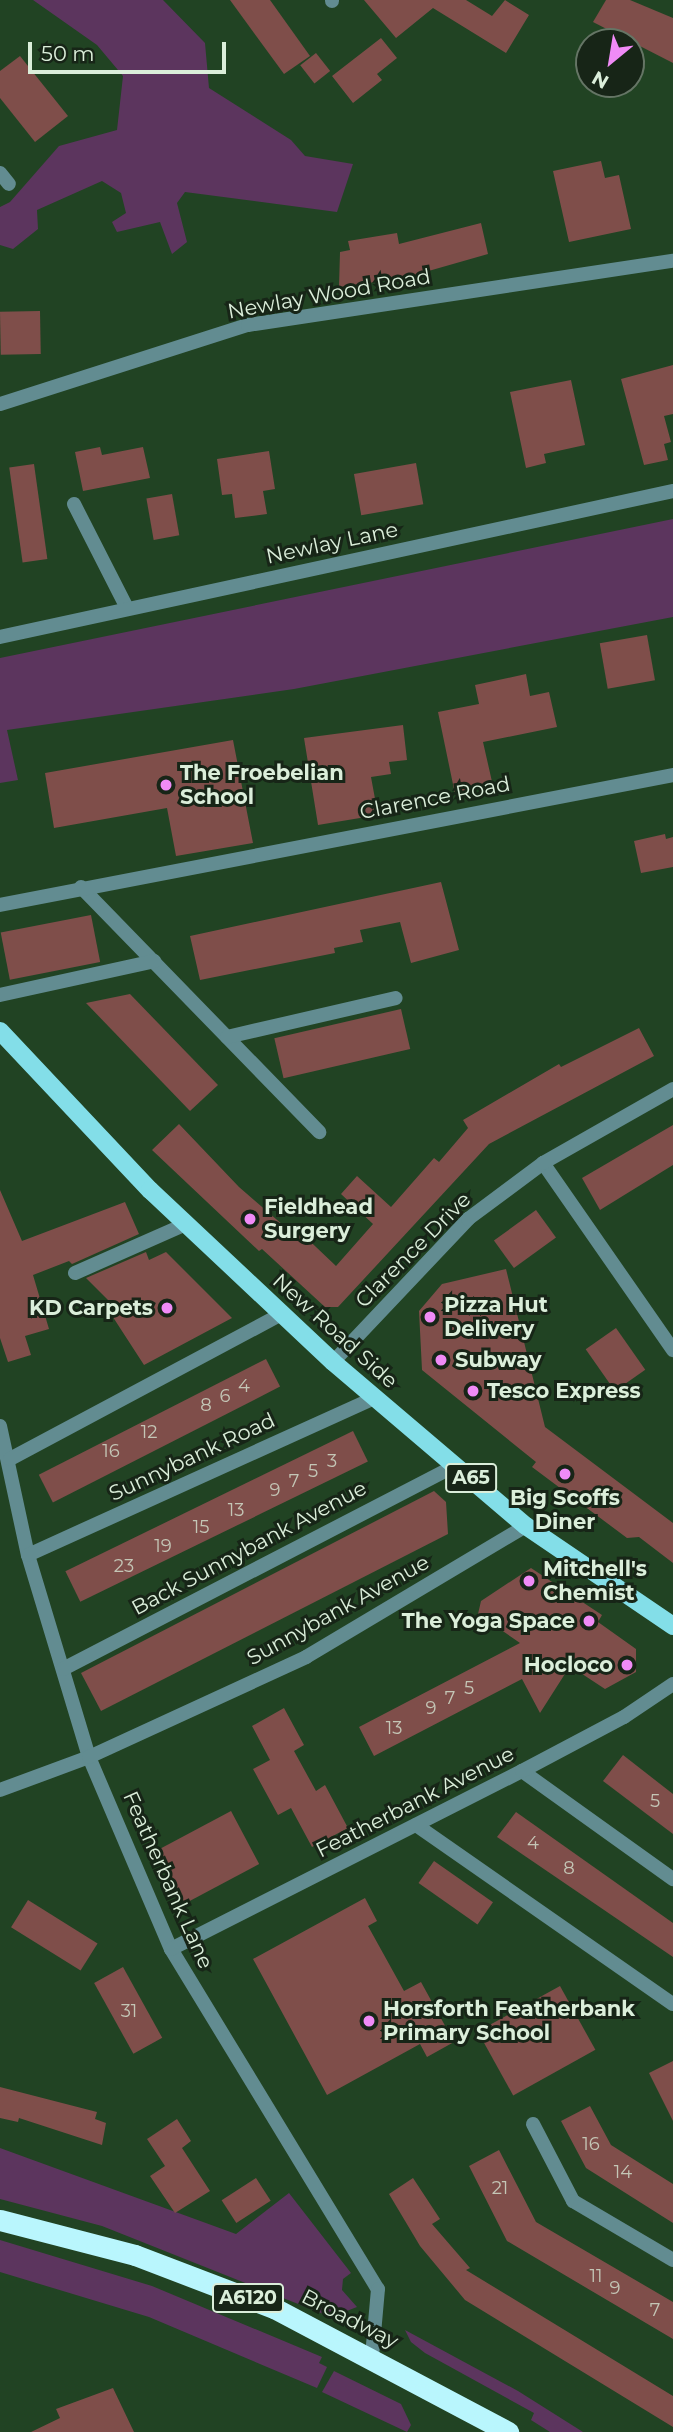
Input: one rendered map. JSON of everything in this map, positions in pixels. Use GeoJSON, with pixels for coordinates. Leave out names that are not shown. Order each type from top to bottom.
{"type":"FeatureCollection","features":[{"type":"Feature","properties":{"kind":"highway","name":"Broadway"},"geometry":{"type":"LineString","coordinates":[[0,2220],[135,2255],[274,2308],[372,2356],[508,2432]]}},
{"type":"Feature","properties":{"kind":"main road","name":"New Road Side"},"geometry":{"type":"LineString","coordinates":[[0,1031],[186,1224],[333,1362],[526,1526],[673,1626]]}},
{"type":"Feature","properties":{"kind":"street","name":"Newlay Wood Road"},"geometry":{"type":"LineString","coordinates":[[0,404],[248,324],[673,261]]}},
{"type":"Feature","properties":{"kind":"street","name":"Newlay Lane"},"geometry":{"type":"LineString","coordinates":[[0,637],[673,491]]}},
{"type":"Feature","properties":{"kind":"street"},"geometry":{"type":"LineString","coordinates":[[74,503],[127,608]]}},
{"type":"Feature","properties":{"kind":"street","name":"Clarence Road"},"geometry":{"type":"LineString","coordinates":[[0,905],[81,887],[673,775]]}},
{"type":"Feature","properties":{"kind":"street"},"geometry":{"type":"LineString","coordinates":[[81,887],[319,1132]]}},
{"type":"Feature","properties":{"kind":"street"},"geometry":{"type":"LineString","coordinates":[[0,995],[154,961]]}},
{"type":"Feature","properties":{"kind":"street"},"geometry":{"type":"LineString","coordinates":[[227,1037],[396,998]]}},
{"type":"Feature","properties":{"kind":"street","name":"Clarence Drive"},"geometry":{"type":"LineString","coordinates":[[333,1362],[468,1219],[542,1163],[673,1089]]}},
{"type":"Feature","properties":{"kind":"street"},"geometry":{"type":"LineString","coordinates":[[542,1163],[673,1350]]}},
{"type":"Feature","properties":{"kind":"street"},"geometry":{"type":"LineString","coordinates":[[75,1273],[186,1224]]}},
{"type":"Feature","properties":{"kind":"street"},"geometry":{"type":"LineString","coordinates":[[10,1459],[281,1314]]}},
{"type":"Feature","properties":{"kind":"street","name":"Sunnybank Road"},"geometry":{"type":"LineString","coordinates":[[28,1555],[374,1398]]}},
{"type":"Feature","properties":{"kind":"street","name":"Featherbank Lane"},"geometry":{"type":"LineString","coordinates":[[0,1426],[10,1459],[28,1555],[89,1756],[171,1949],[378,2289],[372,2356]]}},
{"type":"Feature","properties":{"kind":"street","name":"Back Sunnybank Avenue"},"geometry":{"type":"LineString","coordinates":[[63,1670],[456,1465]]}},
{"type":"Feature","properties":{"kind":"street","name":"Sunnybank Avenue"},"geometry":{"type":"LineString","coordinates":[[0,1790],[89,1756],[306,1657],[526,1526]]}},
{"type":"Feature","properties":{"kind":"street","name":"Featherbank Avenue"},"geometry":{"type":"LineString","coordinates":[[171,1949],[522,1771],[624,1717],[673,1684]]}},
{"type":"Feature","properties":{"kind":"street"},"geometry":{"type":"LineString","coordinates":[[522,1771],[673,1879]]}},
{"type":"Feature","properties":{"kind":"street"},"geometry":{"type":"LineString","coordinates":[[416,1825],[673,2004]]}},
{"type":"Feature","properties":{"kind":"street"},"geometry":{"type":"LineString","coordinates":[[533,2124],[573,2201],[673,2260]]}},
{"type":"Feature","properties":{"kind":"shaded area"},"geometry":{"type":"Polygon","coordinates":[[[33,0],[163,0],[205,43],[209,88],[291,140],[305,156],[353,164],[337,212],[185,192],[177,203],[187,242],[172,254],[160,222],[117,232],[112,222],[126,213],[121,193],[102,181],[37,210],[38,229],[13,249],[0,245],[0,207],[10,202],[59,146],[117,130],[123,76],[97,45],[33,0]]]}},
{"type":"Feature","properties":{"kind":"shaded area"},"geometry":{"type":"Polygon","coordinates":[[[673,519],[673,617],[294,689],[7,730],[18,780],[0,783],[0,658],[673,519]]]}},
{"type":"Feature","properties":{"kind":"shaded area"},"geometry":{"type":"Polygon","coordinates":[[[0,2148],[236,2234],[289,2193],[351,2273],[343,2279],[342,2290],[357,2307],[331,2317],[102,2226],[0,2199],[0,2148]]]}},
{"type":"Feature","properties":{"kind":"shaded area"},"geometry":{"type":"Polygon","coordinates":[[[0,2240],[152,2286],[322,2357],[319,2363],[327,2367],[317,2388],[149,2317],[0,2272],[0,2240]]]}},
{"type":"Feature","properties":{"kind":"shaded area"},"geometry":{"type":"Polygon","coordinates":[[[405,2330],[518,2391],[583,2432],[550,2432],[531,2420],[534,2413],[425,2353],[411,2342],[405,2330]]]}},
{"type":"Feature","properties":{"kind":"shaded area"},"geometry":{"type":"Polygon","coordinates":[[[334,2371],[401,2404],[411,2425],[407,2432],[322,2392],[334,2371]]]}},
{"type":"Feature","properties":{"kind":"building"},"geometry":{"type":"Polygon","coordinates":[[[230,0],[270,0],[310,56],[284,74],[230,0]]]}},
{"type":"Feature","properties":{"kind":"building"},"geometry":{"type":"Polygon","coordinates":[[[364,0],[466,0],[492,16],[505,0],[529,15],[506,53],[433,8],[396,38],[364,0]]]}},
{"type":"Feature","properties":{"kind":"building"},"geometry":{"type":"Polygon","coordinates":[[[606,0],[630,0],[673,18],[673,63],[645,49],[645,28],[605,28],[593,22],[606,0]]]}},
{"type":"Feature","properties":{"kind":"building"},"geometry":{"type":"Polygon","coordinates":[[[381,38],[397,58],[377,74],[382,80],[353,103],[332,76],[381,38]]]}},
{"type":"Feature","properties":{"kind":"building"},"geometry":{"type":"Polygon","coordinates":[[[316,53],[330,71],[314,83],[300,65],[316,53]]]}},
{"type":"Feature","properties":{"kind":"building"},"geometry":{"type":"Polygon","coordinates":[[[20,56],[68,116],[35,142],[0,98],[0,71],[20,56]]]}},
{"type":"Feature","properties":{"kind":"building"},"geometry":{"type":"Polygon","coordinates":[[[601,161],[605,178],[619,175],[631,229],[569,242],[553,171],[601,161]]]}},
{"type":"Feature","properties":{"kind":"building"},"geometry":{"type":"Polygon","coordinates":[[[481,223],[488,254],[404,278],[339,287],[340,252],[350,250],[348,241],[397,233],[399,244],[481,223]]]}},
{"type":"Feature","properties":{"kind":"building"},"geometry":{"type":"Polygon","coordinates":[[[40,311],[41,354],[1,355],[0,312],[40,311]]]}},
{"type":"Feature","properties":{"kind":"building"},"geometry":{"type":"Polygon","coordinates":[[[673,365],[673,414],[664,416],[671,442],[664,444],[668,460],[644,465],[621,379],[673,365]]]}},
{"type":"Feature","properties":{"kind":"building"},"geometry":{"type":"Polygon","coordinates":[[[571,380],[585,445],[544,454],[546,463],[526,468],[510,392],[571,380]]]}},
{"type":"Feature","properties":{"kind":"building"},"geometry":{"type":"Polygon","coordinates":[[[100,447],[102,455],[143,447],[150,478],[83,491],[75,452],[100,447]]]}},
{"type":"Feature","properties":{"kind":"building"},"geometry":{"type":"Polygon","coordinates":[[[269,451],[275,489],[263,491],[267,514],[235,518],[232,494],[222,495],[217,459],[269,451]]]}},
{"type":"Feature","properties":{"kind":"building"},"geometry":{"type":"Polygon","coordinates":[[[416,463],[423,504],[361,515],[354,474],[416,463]]]}},
{"type":"Feature","properties":{"kind":"building"},"geometry":{"type":"Polygon","coordinates":[[[34,464],[47,559],[23,563],[9,467],[34,464]]]}},
{"type":"Feature","properties":{"kind":"building"},"geometry":{"type":"Polygon","coordinates":[[[172,494],[179,535],[154,540],[146,499],[172,494]]]}},
{"type":"Feature","properties":{"kind":"building"},"geometry":{"type":"Polygon","coordinates":[[[647,635],[655,680],[608,689],[600,643],[647,635]]]}},
{"type":"Feature","properties":{"kind":"building"},"geometry":{"type":"Polygon","coordinates":[[[526,674],[530,696],[549,692],[557,727],[483,742],[493,786],[455,794],[438,712],[479,704],[475,685],[526,674]]]}},
{"type":"Feature","properties":{"kind":"building"},"geometry":{"type":"Polygon","coordinates":[[[403,725],[407,760],[389,762],[391,774],[371,777],[378,815],[318,825],[304,738],[403,725]]]}},
{"type":"Feature","properties":{"kind":"building"},"geometry":{"type":"Polygon","coordinates":[[[233,740],[253,843],[176,856],[167,808],[54,828],[45,773],[233,740]]]}},
{"type":"Feature","properties":{"kind":"building"},"geometry":{"type":"Polygon","coordinates":[[[665,834],[666,839],[673,837],[673,867],[641,873],[634,841],[665,834]]]}},
{"type":"Feature","properties":{"kind":"building"},"geometry":{"type":"Polygon","coordinates":[[[441,882],[459,950],[411,963],[400,922],[360,930],[363,942],[334,948],[335,953],[200,980],[190,936],[441,882]]]}},
{"type":"Feature","properties":{"kind":"building"},"geometry":{"type":"Polygon","coordinates":[[[91,915],[100,962],[10,980],[1,933],[91,915]]]}},
{"type":"Feature","properties":{"kind":"building"},"geometry":{"type":"Polygon","coordinates":[[[130,994],[218,1085],[190,1111],[86,1003],[130,994]]]}},
{"type":"Feature","properties":{"kind":"building"},"geometry":{"type":"Polygon","coordinates":[[[401,1009],[410,1049],[284,1078],[274,1038],[401,1009]]]}},
{"type":"Feature","properties":{"kind":"building"},"geometry":{"type":"Polygon","coordinates":[[[639,1028],[654,1056],[489,1144],[338,1307],[325,1307],[262,1249],[259,1251],[152,1150],[179,1124],[239,1187],[291,1232],[295,1227],[336,1266],[373,1224],[341,1194],[357,1176],[391,1207],[434,1158],[439,1162],[468,1128],[463,1120],[559,1064],[561,1067],[639,1028]]]}},
{"type":"Feature","properties":{"kind":"building"},"geometry":{"type":"Polygon","coordinates":[[[673,1125],[673,1165],[600,1210],[582,1178],[673,1125]]]}},
{"type":"Feature","properties":{"kind":"building"},"geometry":{"type":"Polygon","coordinates":[[[0,1190],[22,1241],[125,1202],[139,1234],[72,1264],[69,1261],[33,1275],[49,1329],[25,1336],[31,1355],[8,1362],[0,1338],[0,1190]]]}},
{"type":"Feature","properties":{"kind":"building"},"geometry":{"type":"Polygon","coordinates":[[[536,1210],[556,1238],[514,1268],[494,1241],[536,1210]]]}},
{"type":"Feature","properties":{"kind":"building","name":"KD Carpets"},"geometry":{"type":"Polygon","coordinates":[[[146,1252],[149,1260],[166,1252],[232,1318],[144,1365],[109,1311],[114,1306],[86,1278],[146,1252]]]}},
{"type":"Feature","properties":{"kind":"building"},"geometry":{"type":"Polygon","coordinates":[[[506,1269],[545,1427],[673,1523],[673,1563],[639,1537],[627,1538],[532,1467],[536,1462],[422,1370],[419,1311],[442,1284],[506,1269]]]}},
{"type":"Feature","properties":{"kind":"building"},"geometry":{"type":"Polygon","coordinates":[[[616,1328],[645,1370],[615,1391],[586,1349],[616,1328]]]}},
{"type":"Feature","properties":{"kind":"building"},"geometry":{"type":"Polygon","coordinates":[[[266,1359],[280,1387],[53,1502],[39,1475],[266,1359]]]}},
{"type":"Feature","properties":{"kind":"building"},"geometry":{"type":"Polygon","coordinates":[[[353,1431],[368,1462],[80,1602],[65,1571],[353,1431]]]}},
{"type":"Feature","properties":{"kind":"building"},"geometry":{"type":"Polygon","coordinates":[[[434,1491],[446,1502],[448,1534],[101,1711],[81,1673],[434,1491]]]}},
{"type":"Feature","properties":{"kind":"building"},"geometry":{"type":"Polygon","coordinates":[[[531,1568],[602,1615],[598,1622],[636,1649],[636,1672],[605,1689],[570,1666],[540,1713],[522,1679],[374,1756],[359,1727],[520,1643],[478,1614],[481,1601],[531,1568]]]}},
{"type":"Feature","properties":{"kind":"building"},"geometry":{"type":"Polygon","coordinates":[[[284,1708],[304,1745],[294,1751],[316,1791],[325,1785],[348,1828],[312,1847],[291,1808],[278,1815],[253,1769],[270,1760],[252,1726],[284,1708]]]}},
{"type":"Feature","properties":{"kind":"building"},"geometry":{"type":"Polygon","coordinates":[[[623,1755],[673,1794],[673,1834],[603,1781],[623,1755]]]}},
{"type":"Feature","properties":{"kind":"building"},"geometry":{"type":"Polygon","coordinates":[[[231,1811],[259,1864],[185,1903],[157,1850],[231,1811]]]}},
{"type":"Feature","properties":{"kind":"building"},"geometry":{"type":"Polygon","coordinates":[[[516,1812],[673,1923],[673,1957],[497,1837],[516,1812]]]}},
{"type":"Feature","properties":{"kind":"building"},"geometry":{"type":"Polygon","coordinates":[[[434,1861],[493,1902],[477,1924],[419,1883],[434,1861]]]}},
{"type":"Feature","properties":{"kind":"building"},"geometry":{"type":"Polygon","coordinates":[[[365,1898],[377,1921],[368,1926],[404,1991],[421,1982],[454,2042],[427,2057],[420,2044],[327,2095],[253,1959],[365,1898]]]}},
{"type":"Feature","properties":{"kind":"building"},"geometry":{"type":"Polygon","coordinates":[[[28,1900],[98,1943],[81,1971],[11,1927],[28,1900]]]}},
{"type":"Feature","properties":{"kind":"building"},"geometry":{"type":"Polygon","coordinates":[[[123,1967],[162,2038],[133,2054],[94,1983],[123,1967]]]}},
{"type":"Feature","properties":{"kind":"building"},"geometry":{"type":"Polygon","coordinates":[[[560,1986],[595,2050],[513,2095],[478,2032],[560,1986]]]}},
{"type":"Feature","properties":{"kind":"building"},"geometry":{"type":"Polygon","coordinates":[[[673,2061],[673,2121],[649,2073],[673,2061]]]}},
{"type":"Feature","properties":{"kind":"building"},"geometry":{"type":"Polygon","coordinates":[[[0,2087],[97,2112],[95,2119],[106,2123],[102,2145],[19,2118],[18,2122],[0,2118],[0,2087]]]}},
{"type":"Feature","properties":{"kind":"building"},"geometry":{"type":"Polygon","coordinates":[[[590,2106],[611,2145],[673,2184],[673,2223],[586,2168],[561,2121],[590,2106]]]}},
{"type":"Feature","properties":{"kind":"building"},"geometry":{"type":"Polygon","coordinates":[[[177,2119],[191,2141],[182,2148],[210,2191],[175,2213],[150,2176],[165,2166],[147,2139],[177,2119]]]}},
{"type":"Feature","properties":{"kind":"building"},"geometry":{"type":"Polygon","coordinates":[[[499,2150],[536,2222],[673,2302],[673,2339],[507,2241],[469,2166],[499,2150]]]}},
{"type":"Feature","properties":{"kind":"building"},"geometry":{"type":"Polygon","coordinates":[[[256,2178],[271,2201],[236,2223],[222,2200],[256,2178]]]}},
{"type":"Feature","properties":{"kind":"building"},"geometry":{"type":"Polygon","coordinates":[[[413,2178],[440,2219],[432,2224],[470,2268],[466,2270],[673,2396],[673,2427],[465,2300],[420,2246],[389,2194],[413,2178]]]}},
{"type":"Feature","properties":{"kind":"building"},"geometry":{"type":"Polygon","coordinates":[[[113,2388],[134,2432],[31,2432],[60,2418],[56,2409],[113,2388]]]}},
{"type":"Feature","properties":{"kind":"place","name":"The Froebelian School"},"geometry":{"type":"Point","coordinates":[166,785]}},
{"type":"Feature","properties":{"kind":"place","name":"Fieldhead Surgery"},"geometry":{"type":"Point","coordinates":[250,1219]}},
{"type":"Feature","properties":{"kind":"place","name":"KD Carpets"},"geometry":{"type":"Point","coordinates":[167,1308]}},
{"type":"Feature","properties":{"kind":"place","name":"Pizza Hut Delivery"},"geometry":{"type":"Point","coordinates":[430,1317]}},
{"type":"Feature","properties":{"kind":"place","name":"Subway"},"geometry":{"type":"Point","coordinates":[441,1360]}},
{"type":"Feature","properties":{"kind":"place","name":"Tesco Express"},"geometry":{"type":"Point","coordinates":[473,1391]}},
{"type":"Feature","properties":{"kind":"place","name":"Big Scoffs Diner"},"geometry":{"type":"Point","coordinates":[565,1474]}},
{"type":"Feature","properties":{"kind":"place","name":"Mitchell's Chemist"},"geometry":{"type":"Point","coordinates":[529,1581]}},
{"type":"Feature","properties":{"kind":"place","name":"The Yoga Space"},"geometry":{"type":"Point","coordinates":[589,1621]}},
{"type":"Feature","properties":{"kind":"place","name":"Hocloco"},"geometry":{"type":"Point","coordinates":[627,1665]}},
{"type":"Feature","properties":{"kind":"place","name":"Horsforth Featherbank Primary School"},"geometry":{"type":"Point","coordinates":[369,2021]}}]}
